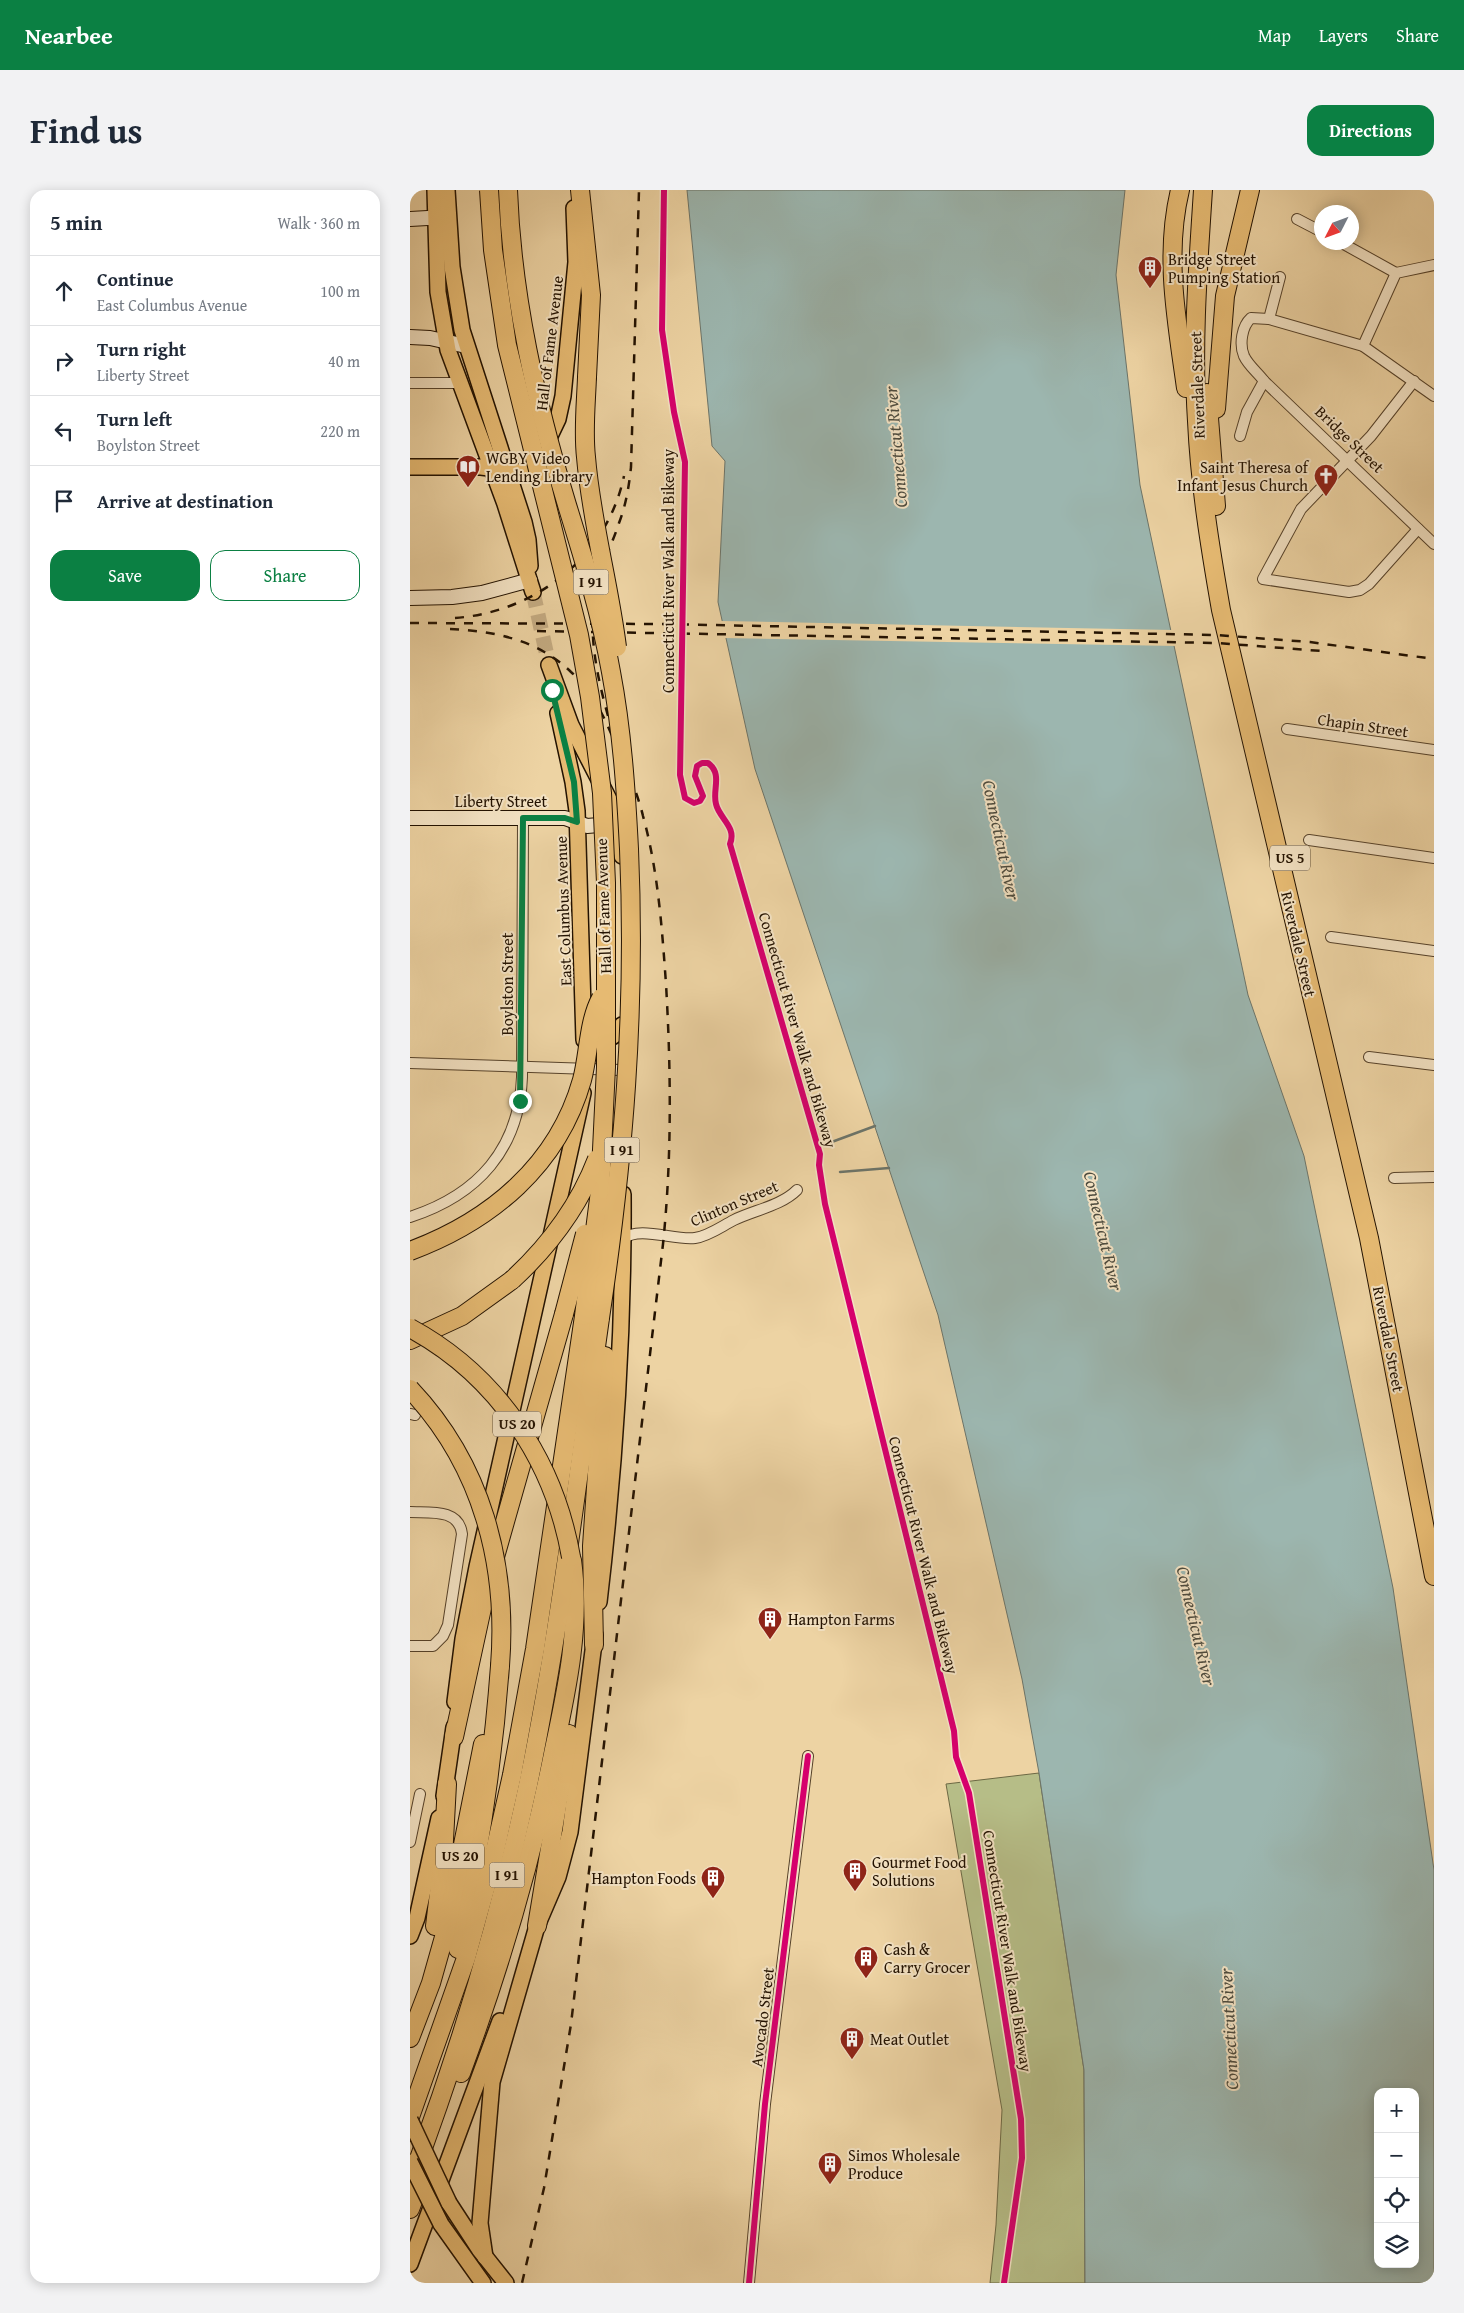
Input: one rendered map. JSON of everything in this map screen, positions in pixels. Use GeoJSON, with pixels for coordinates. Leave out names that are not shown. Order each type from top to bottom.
{"type":"FeatureCollection","features":[{"type":"Feature","properties":{"kind":"highway","name":"I 91"},"geometry":{"type":"LineString","coordinates":[[410,2183],[445,2085],[476,1989],[521,1815],[551,1662],[597,1318],[600,1191],[605,1098],[604,828],[590,697],[572,605],[507,346],[497,283],[487,190]]}},
{"type":"Feature","properties":{"kind":"highway","name":"I 91"},"geometry":{"type":"LineString","coordinates":[[410,2119],[466,1958],[490,1872],[512,1775],[597,1318],[618,1234],[626,1105],[631,980],[629,857],[620,732],[605,639],[582,548],[568,507],[525,344],[515,277],[508,190]]}},
{"type":"Feature","properties":{"kind":"highway"},"geometry":{"type":"LineString","coordinates":[[580,190],[591,295],[586,456],[616,638],[620,690],[620,732]]}},
{"type":"Feature","properties":{"kind":"highway"},"geometry":{"type":"LineString","coordinates":[[1180,190],[1173,240],[1172,276],[1188,408],[1206,470]]}},
{"type":"Feature","properties":{"kind":"highway","name":"Riverdale Street"},"geometry":{"type":"LineString","coordinates":[[1203,190],[1195,314],[1196,419],[1234,618],[1378,1227],[1434,1518]]}},
{"type":"Feature","properties":{"kind":"highway","name":"Riverdale Street"},"geometry":{"type":"LineString","coordinates":[[1215,190],[1207,313],[1206,470],[1221,610],[1369,1238],[1434,1576]]}},
{"type":"Feature","properties":{"kind":"highway"},"geometry":{"type":"LineString","coordinates":[[1206,470],[1222,314],[1231,262],[1250,190]]}},
{"type":"Feature","properties":{"kind":"highway"},"geometry":{"type":"LineString","coordinates":[[410,1340],[462,1316],[512,1280],[557,1230],[587,1183],[606,1131],[614,1094],[621,1004],[621,906],[613,766],[598,656],[575,553],[568,507]]}},
{"type":"Feature","properties":{"kind":"highway"},"geometry":{"type":"LineString","coordinates":[[410,1251],[432,1242],[486,1213],[522,1184],[542,1159],[559,1134],[573,1107],[586,1065],[595,1009],[606,989]]}},
{"type":"Feature","properties":{"kind":"highway"},"geometry":{"type":"LineString","coordinates":[[454,1737],[487,1585],[586,1233],[605,1098]]}},
{"type":"Feature","properties":{"kind":"highway"},"geometry":{"type":"LineString","coordinates":[[594,1645],[592,1546],[597,1318]]}},
{"type":"Feature","properties":{"kind":"highway","name":"US 20"},"geometry":{"type":"LineString","coordinates":[[410,1328],[443,1348],[467,1368],[490,1389],[520,1427],[539,1460],[556,1496],[581,1604],[583,1635],[569,1707],[537,1926]]}},
{"type":"Feature","properties":{"kind":"highway","name":"US 20"},"geometry":{"type":"LineString","coordinates":[[410,1389],[436,1419],[467,1470],[491,1534],[500,1601],[500,1669],[475,1779],[446,1930],[431,1983],[410,2038]]}},
{"type":"Feature","properties":{"kind":"highway"},"geometry":{"type":"LineString","coordinates":[[410,1395],[436,1419]]}},
{"type":"Feature","properties":{"kind":"highway"},"geometry":{"type":"LineString","coordinates":[[424,2075],[458,1950],[472,1880],[492,1749],[500,1669]]}},
{"type":"Feature","properties":{"kind":"highway"},"geometry":{"type":"LineString","coordinates":[[410,2209],[477,2031],[507,1943],[569,1707]]}},
{"type":"Feature","properties":{"kind":"highway"},"geometry":{"type":"LineString","coordinates":[[410,2038],[425,1980],[438,1910],[447,1784]]}},
{"type":"Feature","properties":{"kind":"main road"},"geometry":{"type":"LineString","coordinates":[[434,190],[442,218],[466,346],[528,540],[532,586]]}},
{"type":"Feature","properties":{"kind":"main road"},"geometry":{"type":"LineString","coordinates":[[447,190],[442,218],[438,292],[446,341],[458,383],[491,468],[532,586]]}},
{"type":"Feature","properties":{"kind":"main road","name":"Hall of Fame Avenue"},"geometry":{"type":"LineString","coordinates":[[507,471],[520,472],[535,466],[558,419],[565,379],[576,262],[573,190]]}},
{"type":"Feature","properties":{"kind":"main road"},"geometry":{"type":"LineString","coordinates":[[410,219],[442,218]]}},
{"type":"Feature","properties":{"kind":"main road"},"geometry":{"type":"LineString","coordinates":[[410,337],[446,341],[466,346]]}},
{"type":"Feature","properties":{"kind":"main road"},"geometry":{"type":"LineString","coordinates":[[410,467],[491,468],[507,471]]}},
{"type":"Feature","properties":{"kind":"main road"},"geometry":{"type":"LineString","coordinates":[[410,598],[452,597],[532,586]]}},
{"type":"Feature","properties":{"kind":"main road","name":"Hall of Fame Avenue"},"geometry":{"type":"LineString","coordinates":[[537,1926],[558,1877],[570,1832],[594,1645],[615,1448],[622,1337],[618,1234],[622,1025],[622,872],[619,831],[614,809],[571,725],[549,665]]}},
{"type":"Feature","properties":{"kind":"main road","name":"East Columbus Avenue"},"geometry":{"type":"LineString","coordinates":[[410,1936],[417,1918],[447,1784],[454,1737],[458,1669],[473,1583],[574,1141],[584,1088],[584,1028],[574,782],[552,690],[549,665]]}},
{"type":"Feature","properties":{"kind":"main road","name":"Liberty Street"},"geometry":{"type":"LineString","coordinates":[[410,818],[565,818],[587,826],[599,825],[619,831]]}},
{"type":"Feature","properties":{"kind":"main road"},"geometry":{"type":"LineString","coordinates":[[584,1028],[592,1037],[604,1040],[616,1035],[622,1025]]}},
{"type":"Feature","properties":{"kind":"main road","name":"US 20"},"geometry":{"type":"LineString","coordinates":[[485,2257],[480,2223],[491,2089],[497,2059],[516,2003],[537,1926]]}},
{"type":"Feature","properties":{"kind":"main road"},"geometry":{"type":"LineString","coordinates":[[410,2264],[492,2041],[526,1962]]}},
{"type":"Feature","properties":{"kind":"main road"},"geometry":{"type":"LineString","coordinates":[[410,2119],[449,2203],[485,2257],[505,2282]]}},
{"type":"Feature","properties":{"kind":"main road"},"geometry":{"type":"LineString","coordinates":[[410,2162],[441,2224],[483,2283]]}},
{"type":"Feature","properties":{"kind":"street"},"geometry":{"type":"LineString","coordinates":[[1297,218],[1314,228]]}},
{"type":"Feature","properties":{"kind":"street"},"geometry":{"type":"LineString","coordinates":[[1354,250],[1396,273],[1434,265]]}},
{"type":"Feature","properties":{"kind":"street"},"geometry":{"type":"LineString","coordinates":[[1363,346],[1396,273]]}},
{"type":"Feature","properties":{"kind":"street"},"geometry":{"type":"LineString","coordinates":[[1280,277],[1270,319],[1363,346],[1434,396]]}},
{"type":"Feature","properties":{"kind":"street","name":"Bridge Street"},"geometry":{"type":"LineString","coordinates":[[1270,319],[1254,317],[1246,323],[1242,338],[1244,357],[1264,381],[1434,544]]}},
{"type":"Feature","properties":{"kind":"street"},"geometry":{"type":"LineString","coordinates":[[1240,436],[1247,412],[1264,381]]}},
{"type":"Feature","properties":{"kind":"street"},"geometry":{"type":"LineString","coordinates":[[1414,381],[1377,429],[1296,516],[1263,579],[1349,592],[1360,590],[1369,584],[1418,529]]}},
{"type":"Feature","properties":{"kind":"street"},"geometry":{"type":"LineString","coordinates":[[410,383],[458,383]]}},
{"type":"Feature","properties":{"kind":"street","name":"Chapin Street"},"geometry":{"type":"LineString","coordinates":[[1287,729],[1434,750]]}},
{"type":"Feature","properties":{"kind":"street","name":"Boylston Street"},"geometry":{"type":"LineString","coordinates":[[410,1216],[454,1197],[476,1181],[493,1163],[509,1137],[518,1114],[522,1066],[523,818]]}},
{"type":"Feature","properties":{"kind":"street"},"geometry":{"type":"LineString","coordinates":[[1309,840],[1434,858]]}},
{"type":"Feature","properties":{"kind":"street"},"geometry":{"type":"LineString","coordinates":[[1331,937],[1434,951]]}},
{"type":"Feature","properties":{"kind":"street"},"geometry":{"type":"LineString","coordinates":[[1369,1057],[1434,1065]]}},
{"type":"Feature","properties":{"kind":"street"},"geometry":{"type":"LineString","coordinates":[[410,1063],[621,1070]]}},
{"type":"Feature","properties":{"kind":"street"},"geometry":{"type":"LineString","coordinates":[[1394,1178],[1434,1177]]}},
{"type":"Feature","properties":{"kind":"street","name":"Clinton Street"},"geometry":{"type":"LineString","coordinates":[[618,1234],[635,1233],[692,1238],[701,1237],[745,1214],[785,1199],[797,1190]]}},
{"type":"Feature","properties":{"kind":"street"},"geometry":{"type":"LineString","coordinates":[[410,1512],[446,1514],[455,1518],[462,1529],[446,1629],[441,1640],[433,1646],[410,1646]]}},
{"type":"Feature","properties":{"kind":"street","name":"Avocado Street"},"geometry":{"type":"LineString","coordinates":[[749,2283],[765,2104],[808,1756]]}},
{"type":"Feature","properties":{"kind":"street"},"geometry":{"type":"LineString","coordinates":[[410,1842],[420,1794]]}},
{"type":"Feature","properties":{"kind":"green space"},"geometry":{"type":"Polygon","coordinates":[[[1039,1773],[1084,2070],[1085,2283],[990,2283],[996,2225],[1002,2110],[946,1784],[1039,1773]]]}},
{"type":"Feature","properties":{"kind":"water","name":"Connecticut River"},"geometry":{"type":"Polygon","coordinates":[[[687,190],[1125,190],[1116,275],[1140,485],[1248,995],[1304,1156],[1393,1588],[1434,1870],[1434,2283],[1085,2283],[1084,2070],[1039,1773],[1022,1679],[938,1315],[755,769],[718,602],[725,461],[712,446],[687,190]]]}},
{"type":"Feature","properties":{"kind":"pier"},"geometry":{"type":"Polygon","coordinates":[[[720,621],[1173,630],[1177,646],[723,638],[720,621]]]}},
{"type":"Feature","properties":{"kind":"waterway"},"geometry":{"type":"LineString","coordinates":[[829,1143],[875,1126]]}},
{"type":"Feature","properties":{"kind":"waterway"},"geometry":{"type":"LineString","coordinates":[[840,1172],[889,1168]]}},
{"type":"Feature","properties":{"kind":"tunnel"},"geometry":{"type":"LineString","coordinates":[[533,592],[549,665]]}},
{"type":"Feature","properties":{"kind":"railway"},"geometry":{"type":"LineString","coordinates":[[608,716],[596,666],[593,632],[594,598],[603,566],[624,509],[631,467],[639,190]]}},
{"type":"Feature","properties":{"kind":"railway"},"geometry":{"type":"LineString","coordinates":[[455,618],[485,613],[513,605],[540,592],[563,575],[584,555],[602,532],[615,505],[624,476]]}},
{"type":"Feature","properties":{"kind":"railway"},"geometry":{"type":"LineString","coordinates":[[410,623],[660,624],[1216,635],[1310,642],[1434,659]]}},
{"type":"Feature","properties":{"kind":"railway"},"geometry":{"type":"LineString","coordinates":[[450,629],[499,635],[515,639],[544,652],[571,672],[586,688],[598,706],[641,807],[648,836],[659,899],[668,1016],[669,1146],[663,1244],[571,2024],[544,2188],[522,2283]]}},
{"type":"Feature","properties":{"kind":"railway"},"geometry":{"type":"LineString","coordinates":[[537,631],[1217,643],[1322,651]]}},
{"type":"Feature","properties":{"kind":"cycle path","name":"Connecticut River Walk and Bikeway"},"geometry":{"type":"LineString","coordinates":[[664,190],[662,330],[674,412],[685,462],[680,775],[685,798],[694,803],[700,801],[703,796],[695,776],[697,766],[702,763],[708,763],[715,772],[716,804],[731,833],[730,844],[820,1154],[819,1165],[825,1204],[954,1731],[956,1757],[969,1793],[1021,2119],[1022,2158],[1004,2283]]}},
{"type":"Feature","properties":{"kind":"cycle path"},"geometry":{"type":"LineString","coordinates":[[749,2283],[765,2104],[808,1756]]}},
{"type":"Feature","properties":{"kind":"place","name":"Bridge Street Pumping Station"},"geometry":{"type":"Point","coordinates":[1150,289]}},
{"type":"Feature","properties":{"kind":"place","name":"WGBY Video Lending Library"},"geometry":{"type":"Point","coordinates":[468,488]}},
{"type":"Feature","properties":{"kind":"place","name":"Saint Theresa of Infant Jesus Church"},"geometry":{"type":"Point","coordinates":[1326,497]}},
{"type":"Feature","properties":{"kind":"place","name":"Hampton Farms"},"geometry":{"type":"Point","coordinates":[770,1640]}},
{"type":"Feature","properties":{"kind":"place","name":"Gourmet Food Solutions"},"geometry":{"type":"Point","coordinates":[855,1892]}},
{"type":"Feature","properties":{"kind":"place","name":"Hampton Foods"},"geometry":{"type":"Point","coordinates":[713,1899]}},
{"type":"Feature","properties":{"kind":"place","name":"Cash & Carry Grocer"},"geometry":{"type":"Point","coordinates":[866,1979]}},
{"type":"Feature","properties":{"kind":"place","name":"Meat Outlet"},"geometry":{"type":"Point","coordinates":[852,2060]}},
{"type":"Feature","properties":{"kind":"place","name":"Simos Wholesale Produce"},"geometry":{"type":"Point","coordinates":[830,2185]}},
{"type":"Feature","properties":{"kind":"route"},"geometry":{"type":"LineString","coordinates":[[520,1101],[522,1077],[523,818],[565,818],[577,822],[574,782],[552,690]]}}]}
